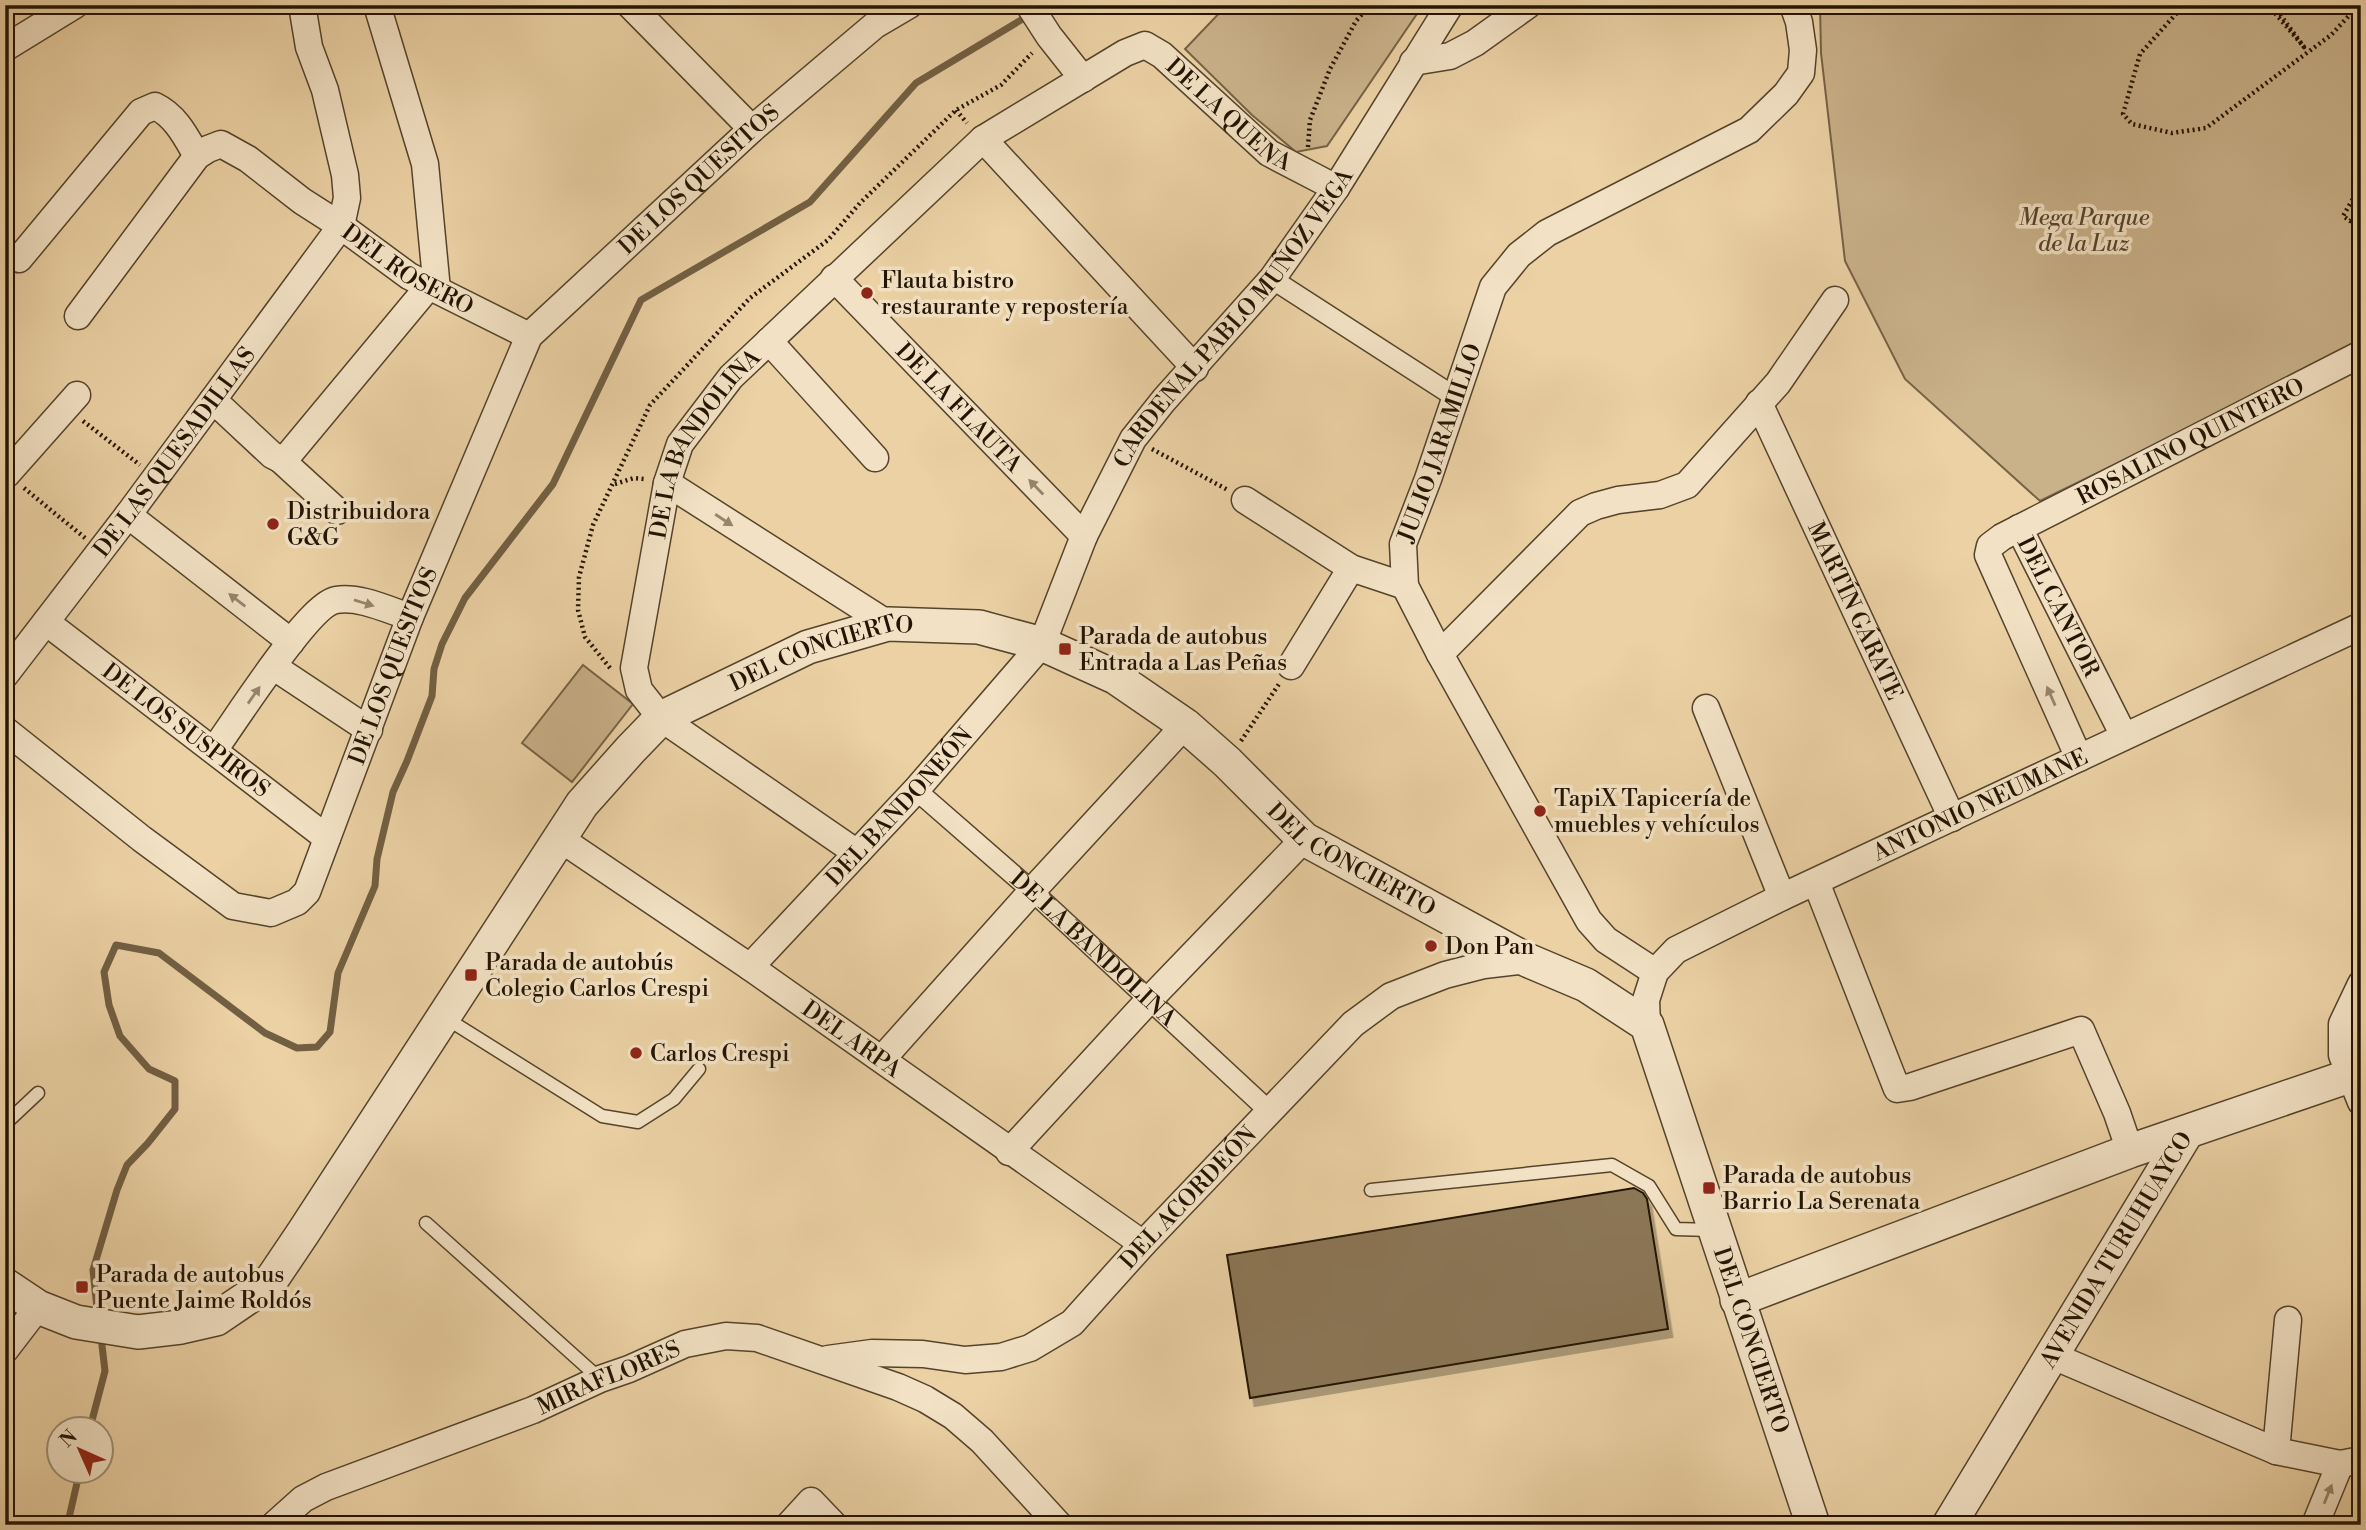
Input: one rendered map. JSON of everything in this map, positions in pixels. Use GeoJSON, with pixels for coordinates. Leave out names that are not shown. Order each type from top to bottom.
{"type":"FeatureCollection","features":[{"type":"Feature","properties":{"kind":"street"},"geometry":{"type":"LineString","coordinates":[[5,48],[75,5]]}},
{"type":"Feature","properties":{"kind":"street","name":"DEL ROSERO"},"geometry":{"type":"LineString","coordinates":[[302,5],[309,47],[325,90],[345,175],[347,198],[341,226],[409,276],[529,336]]}},
{"type":"Feature","properties":{"kind":"street"},"geometry":{"type":"LineString","coordinates":[[280,459],[286,458],[433,288],[425,164],[377,5]]}},
{"type":"Feature","properties":{"kind":"street"},"geometry":{"type":"LineString","coordinates":[[630,5],[752,128]]}},
{"type":"Feature","properties":{"kind":"street","name":"DE LOS QUESITOS"},"geometry":{"type":"LineString","coordinates":[[5,730],[142,839],[233,906],[271,913],[297,902],[307,892],[410,617],[529,336],[752,128],[875,25],[909,5]]}},
{"type":"Feature","properties":{"kind":"street","name":"CARDENAL PABLO MUÑOZ VEGA"},"geometry":{"type":"LineString","coordinates":[[1042,644],[1084,536],[1133,439],[1164,400],[1272,279],[1336,188],[1450,5]]}},
{"type":"Feature","properties":{"kind":"street"},"geometry":{"type":"LineString","coordinates":[[1413,62],[1450,56],[1475,43],[1528,5]]}},
{"type":"Feature","properties":{"kind":"street","name":"JULIO JARAMILLO"},"geometry":{"type":"LineString","coordinates":[[1655,972],[1606,940],[1589,921],[1405,586],[1403,544],[1428,479],[1493,287],[1520,255],[1548,233],[1749,130],[1786,94],[1801,73],[1803,50],[1799,22],[1793,5]]}},
{"type":"Feature","properties":{"kind":"street"},"geometry":{"type":"LineString","coordinates":[[1036,16],[1083,79]]}},
{"type":"Feature","properties":{"kind":"street","name":"DE LA QUENA"},"geometry":{"type":"LineString","coordinates":[[1125,53],[1145,45],[1163,55],[1269,153],[1336,188]]}},
{"type":"Feature","properties":{"kind":"street","name":"DE LA BANDOLINA"},"geometry":{"type":"LineString","coordinates":[[857,853],[661,718],[639,690],[634,668],[667,483],[680,444],[731,377],[983,139],[1125,53]]}},
{"type":"Feature","properties":{"kind":"street"},"geometry":{"type":"LineString","coordinates":[[19,259],[141,112],[155,106],[167,112],[181,128],[197,156]]}},
{"type":"Feature","properties":{"kind":"street"},"geometry":{"type":"LineString","coordinates":[[983,139],[1195,368]]}},
{"type":"Feature","properties":{"kind":"street"},"geometry":{"type":"LineString","coordinates":[[78,316],[197,156],[221,144],[248,159],[302,201],[341,226]]}},
{"type":"Feature","properties":{"kind":"street","name":"DE LAS QUESADILLAS"},"geometry":{"type":"LineString","coordinates":[[5,675],[128,515],[341,226]]}},
{"type":"Feature","properties":{"kind":"street","name":"DE LA FLAUTA"},"geometry":{"type":"LineString","coordinates":[[834,278],[1084,536]]}},
{"type":"Feature","properties":{"kind":"street"},"geometry":{"type":"LineString","coordinates":[[1272,279],[1455,397]]}},
{"type":"Feature","properties":{"kind":"street"},"geometry":{"type":"LineString","coordinates":[[1440,654],[1580,513],[1618,500],[1660,495],[1687,485],[1778,383],[1835,300]]}},
{"type":"Feature","properties":{"kind":"street"},"geometry":{"type":"LineString","coordinates":[[769,341],[875,458]]}},
{"type":"Feature","properties":{"kind":"street","name":"ROSALINO QUINTERO"},"geometry":{"type":"LineString","coordinates":[[2020,528],[2361,354]]}},
{"type":"Feature","properties":{"kind":"street"},"geometry":{"type":"LineString","coordinates":[[213,400],[337,511]]}},
{"type":"Feature","properties":{"kind":"street"},"geometry":{"type":"LineString","coordinates":[[6,473],[71,401]]}},
{"type":"Feature","properties":{"kind":"street","name":"MARTÍN GÁRATE"},"geometry":{"type":"LineString","coordinates":[[1759,403],[1952,818]]}},
{"type":"Feature","properties":{"kind":"street"},"geometry":{"type":"LineString","coordinates":[[667,483],[888,624]]}},
{"type":"Feature","properties":{"kind":"street"},"geometry":{"type":"LineString","coordinates":[[1245,500],[1351,568],[1405,586]]}},
{"type":"Feature","properties":{"kind":"street"},"geometry":{"type":"LineString","coordinates":[[128,515],[291,642]]}},
{"type":"Feature","properties":{"kind":"street","name":"DEL CANTOR"},"geometry":{"type":"LineString","coordinates":[[2080,758],[1988,555],[1990,546],[1995,541],[2020,528],[2124,736]]}},
{"type":"Feature","properties":{"kind":"street"},"geometry":{"type":"LineString","coordinates":[[1291,666],[1351,568]]}},
{"type":"Feature","properties":{"kind":"street"},"geometry":{"type":"LineString","coordinates":[[214,750],[291,642],[319,609],[334,600],[352,599],[410,617]]}},
{"type":"Feature","properties":{"kind":"street","name":"DE LOS SUSPIROS"},"geometry":{"type":"LineString","coordinates":[[46,622],[327,838]]}},
{"type":"Feature","properties":{"kind":"street","name":"DEL CONCIERTO"},"geometry":{"type":"LineString","coordinates":[[661,718],[808,647],[888,624],[979,627],[1042,644],[1115,677],[1185,725],[1227,762],[1304,839],[1527,960],[1586,985],[1647,1024],[1814,1525]]}},
{"type":"Feature","properties":{"kind":"street","name":"ANTONIO NEUMANE"},"geometry":{"type":"LineString","coordinates":[[1655,972],[1676,950],[1783,897],[2361,626]]}},
{"type":"Feature","properties":{"kind":"street","name":"DEL BANDONEÓN"},"geometry":{"type":"LineString","coordinates":[[750,967],[916,790],[1042,644]]}},
{"type":"Feature","properties":{"kind":"street"},"geometry":{"type":"LineString","coordinates":[[274,667],[369,730]]}},
{"type":"Feature","properties":{"kind":"street"},"geometry":{"type":"LineString","coordinates":[[1706,708],[1783,897]]}},
{"type":"Feature","properties":{"kind":"street"},"geometry":{"type":"LineString","coordinates":[[5,1285],[38,1307],[76,1322],[138,1332],[181,1327],[216,1319],[272,1279],[582,804],[661,718]]}},
{"type":"Feature","properties":{"kind":"street"},"geometry":{"type":"LineString","coordinates":[[882,1059],[1185,725]]}},
{"type":"Feature","properties":{"kind":"street","name":"DE LA BANDOLINA"},"geometry":{"type":"LineString","coordinates":[[916,790],[1032,891],[1269,1111]]}},
{"type":"Feature","properties":{"kind":"street","name":"DEL ARPA"},"geometry":{"type":"LineString","coordinates":[[559,838],[750,967],[1143,1244]]}},
{"type":"Feature","properties":{"kind":"street"},"geometry":{"type":"LineString","coordinates":[[1009,1152],[1148,1001],[1304,839]]}},
{"type":"Feature","properties":{"kind":"street"},"geometry":{"type":"LineString","coordinates":[[1816,882],[1897,1089],[2081,1030],[2117,1113],[2130,1151]]}},
{"type":"Feature","properties":{"kind":"street","name":"DEL ACORDEÓN"},"geometry":{"type":"LineString","coordinates":[[822,1360],[872,1353],[923,1354],[965,1360],[1001,1357],[1031,1348],[1072,1323],[1143,1244],[1353,1024],[1391,996],[1445,975],[1484,965],[1527,960]]}},
{"type":"Feature","properties":{"kind":"street"},"geometry":{"type":"LineString","coordinates":[[1647,1024],[1646,1000],[1655,972]]}},
{"type":"Feature","properties":{"kind":"street"},"geometry":{"type":"LineString","coordinates":[[2357,1083],[2342,1055],[2343,1024],[2361,984]]}},
{"type":"Feature","properties":{"kind":"street","name":"AVENIDA TURUHUAYCO"},"geometry":{"type":"LineString","coordinates":[[1949,1525],[2187,1132],[2357,1083]]}},
{"type":"Feature","properties":{"kind":"street"},"geometry":{"type":"LineString","coordinates":[[1737,1300],[2130,1151],[2187,1132]]}},
{"type":"Feature","properties":{"kind":"street"},"geometry":{"type":"LineString","coordinates":[[5,1350],[38,1307]]}},
{"type":"Feature","properties":{"kind":"street"},"geometry":{"type":"LineString","coordinates":[[2276,1451],[2288,1320]]}},
{"type":"Feature","properties":{"kind":"street","name":"MIRAFLORES"},"geometry":{"type":"LineString","coordinates":[[274,1525],[303,1499],[326,1487],[533,1410],[685,1344],[726,1336],[757,1338],[822,1360],[898,1387],[953,1416],[982,1441],[1059,1525]]}},
{"type":"Feature","properties":{"kind":"street"},"geometry":{"type":"LineString","coordinates":[[2053,1356],[2276,1451],[2350,1462],[2315,1525]]}},
{"type":"Feature","properties":{"kind":"street"},"geometry":{"type":"LineString","coordinates":[[789,1525],[811,1501],[834,1525]]}},
{"type":"Feature","properties":{"kind":"lane"},"geometry":{"type":"LineString","coordinates":[[444,1017],[602,1116],[638,1122],[674,1100],[699,1069]]}},
{"type":"Feature","properties":{"kind":"lane"},"geometry":{"type":"LineString","coordinates":[[5,1124],[38,1093]]}},
{"type":"Feature","properties":{"kind":"lane"},"geometry":{"type":"LineString","coordinates":[[1371,1190],[1612,1165],[1649,1186],[1676,1228],[1714,1230]]}},
{"type":"Feature","properties":{"kind":"lane"},"geometry":{"type":"LineString","coordinates":[[426,1223],[600,1379]]}},
{"type":"Feature","properties":{"kind":"path"},"geometry":{"type":"LineString","coordinates":[[1299,170],[1308,150],[1310,120],[1330,69],[1356,21],[1370,5]]}},
{"type":"Feature","properties":{"kind":"path"},"geometry":{"type":"LineString","coordinates":[[2184,5],[2140,54],[2123,114],[2132,124],[2172,133],[2206,128],[2331,35],[2359,5]]}},
{"type":"Feature","properties":{"kind":"path"},"geometry":{"type":"LineString","coordinates":[[2271,5],[2304,47],[2271,5]]}},
{"type":"Feature","properties":{"kind":"path"},"geometry":{"type":"LineString","coordinates":[[2361,185],[2343,216],[2350,221],[2361,211]]}},
{"type":"Feature","properties":{"kind":"path"},"geometry":{"type":"LineString","coordinates":[[71,401],[156,477]]}},
{"type":"Feature","properties":{"kind":"path"},"geometry":{"type":"LineString","coordinates":[[1133,439],[1245,500]]}},
{"type":"Feature","properties":{"kind":"path"},"geometry":{"type":"LineString","coordinates":[[6,473],[100,551]]}},
{"type":"Feature","properties":{"kind":"path"},"geometry":{"type":"LineString","coordinates":[[614,484],[634,478],[667,483]]}},
{"type":"Feature","properties":{"kind":"path"},"geometry":{"type":"LineString","coordinates":[[1227,762],[1291,666]]}},
{"type":"Feature","properties":{"kind":"green space"},"geometry":{"type":"Polygon","coordinates":[[[1227,5],[1423,5],[1327,146],[1296,152],[1252,115],[1185,49],[1227,5]]]}},
{"type":"Feature","properties":{"kind":"green space","name":"Mega Parque de la Luz"},"geometry":{"type":"Polygon","coordinates":[[[1820,5],[2361,5],[2361,344],[2040,501],[1905,379],[1845,261],[1821,53],[1820,5]]]}},
{"type":"Feature","properties":{"kind":"green space"},"geometry":{"type":"Polygon","coordinates":[[[583,665],[633,704],[572,782],[522,743],[583,665]]]}},
{"type":"Feature","properties":{"kind":"building"},"geometry":{"type":"Polygon","coordinates":[[[1634,1188],[1647,1199],[1668,1329],[1250,1398],[1227,1255],[1634,1188]]]}},
{"type":"Feature","properties":{"kind":"waterway"},"geometry":{"type":"LineString","coordinates":[[98,1318],[93,1270],[117,1190],[127,1165],[175,1109],[175,1081],[149,1069],[120,1036],[109,1005],[104,972],[116,945],[159,953],[265,1033],[297,1048],[317,1047],[330,1032],[338,973],[375,886],[377,859],[393,792],[432,696],[434,669],[442,644],[465,598],[553,484],[641,300],[810,202],[916,83],[1046,5]]}},
{"type":"Feature","properties":{"kind":"waterway"},"geometry":{"type":"LineString","coordinates":[[94,1414],[105,1371],[101,1337]]}},
{"type":"Feature","properties":{"kind":"waterway"},"geometry":{"type":"LineString","coordinates":[[64,1525],[68,1522],[77,1484]]}},
{"type":"Feature","properties":{"kind":"place","name":"Flauta bistro restaurante y repostería"},"geometry":{"type":"Point","coordinates":[867,293]}},
{"type":"Feature","properties":{"kind":"place","name":"Distribuidora G&G"},"geometry":{"type":"Point","coordinates":[273,524]}},
{"type":"Feature","properties":{"kind":"place","name":"Parada de autobus Entrada a Las Peñas"},"geometry":{"type":"Point","coordinates":[1065,649]}},
{"type":"Feature","properties":{"kind":"place","name":"TapiX Tapicería de muebles y vehículos"},"geometry":{"type":"Point","coordinates":[1540,811]}},
{"type":"Feature","properties":{"kind":"place","name":"Don Pan"},"geometry":{"type":"Point","coordinates":[1431,946]}},
{"type":"Feature","properties":{"kind":"place","name":"Parada de autobús Colegio Carlos Crespi"},"geometry":{"type":"Point","coordinates":[471,975]}},
{"type":"Feature","properties":{"kind":"place","name":"Carlos Crespi"},"geometry":{"type":"Point","coordinates":[636,1053]}},
{"type":"Feature","properties":{"kind":"place","name":"Parada de autobus Barrio La Serenata"},"geometry":{"type":"Point","coordinates":[1709,1188]}},
{"type":"Feature","properties":{"kind":"place","name":"Parada de autobus Puente Jaime Roldós"},"geometry":{"type":"Point","coordinates":[82,1287]}}]}
